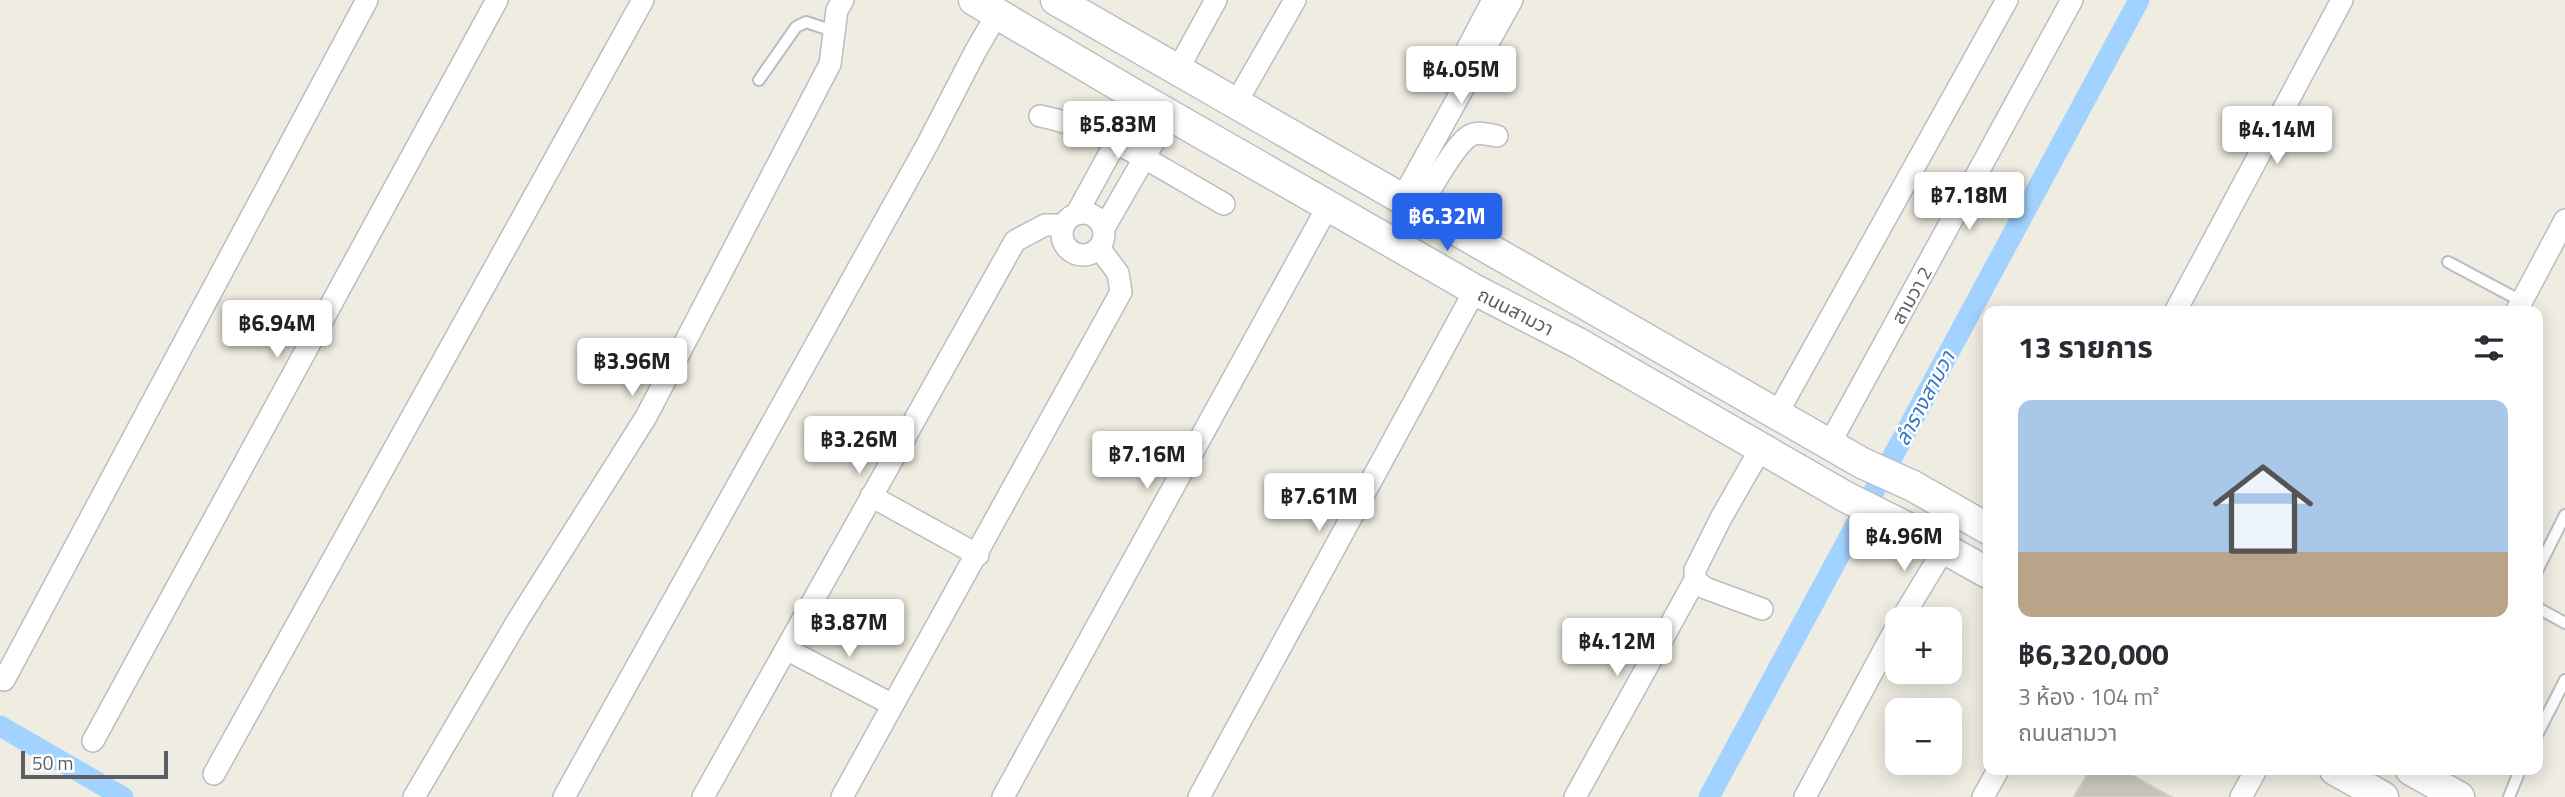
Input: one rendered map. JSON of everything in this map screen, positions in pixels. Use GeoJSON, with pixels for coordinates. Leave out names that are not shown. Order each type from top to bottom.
{"type":"FeatureCollection","features":[{"type":"Feature","properties":{"kind":"street"},"geometry":{"type":"LineString","coordinates":[[4,680],[367,0]]}},
{"type":"Feature","properties":{"kind":"street"},"geometry":{"type":"LineString","coordinates":[[93,741],[497,0]]}},
{"type":"Feature","properties":{"kind":"street"},"geometry":{"type":"LineString","coordinates":[[214,774],[643,0]]}},
{"type":"Feature","properties":{"kind":"street"},"geometry":{"type":"LineString","coordinates":[[414,797],[518,620],[646,417],[830,64],[837,10],[843,0]]}},
{"type":"Feature","properties":{"kind":"street","name":"ถนนสามวา"},"geometry":{"type":"LineString","coordinates":[[1056,0],[1778,412],[1862,463],[1913,486],[1983,526]]}},
{"type":"Feature","properties":{"kind":"street"},"geometry":{"type":"LineString","coordinates":[[1178,69],[1216,0]]}},
{"type":"Feature","properties":{"kind":"street"},"geometry":{"type":"LineString","coordinates":[[1236,103],[1295,0]]}},
{"type":"Feature","properties":{"kind":"street"},"geometry":{"type":"LineString","coordinates":[[1405,198],[1493,0]]}},
{"type":"Feature","properties":{"kind":"street"},"geometry":{"type":"LineString","coordinates":[[1405,198],[1512,0]]}},
{"type":"Feature","properties":{"kind":"street"},"geometry":{"type":"LineString","coordinates":[[1778,412],[2007,0]]}},
{"type":"Feature","properties":{"kind":"street","name":"สามวา 2"},"geometry":{"type":"LineString","coordinates":[[1830,443],[2072,0]]}},
{"type":"Feature","properties":{"kind":"street"},"geometry":{"type":"LineString","coordinates":[[2178,306],[2342,0]]}},
{"type":"Feature","properties":{"kind":"street"},"geometry":{"type":"LineString","coordinates":[[564,797],[949,105],[986,59],[994,12]]}},
{"type":"Feature","properties":{"kind":"street","name":"ถนนสามวา"},"geometry":{"type":"LineString","coordinates":[[994,12],[1475,290],[1578,343],[1846,497],[1983,570]]}},
{"type":"Feature","properties":{"kind":"street"},"geometry":{"type":"LineString","coordinates":[[1140,98],[1062,235],[1065,245],[1072,252],[1091,254],[1169,115]]}},
{"type":"Feature","properties":{"kind":"street"},"geometry":{"type":"LineString","coordinates":[[1040,116],[1066,121],[1115,144],[1224,204]]}},
{"type":"Feature","properties":{"kind":"street"},"geometry":{"type":"LineString","coordinates":[[1405,198],[1469,136],[1480,133],[1497,136]]}},
{"type":"Feature","properties":{"kind":"street"},"geometry":{"type":"LineString","coordinates":[[1003,797],[1328,206]]}},
{"type":"Feature","properties":{"kind":"street"},"geometry":{"type":"LineString","coordinates":[[704,797],[1015,241],[1045,225],[1088,213],[1098,218],[1102,238],[1118,273],[1121,292],[842,797]]}},
{"type":"Feature","properties":{"kind":"street"},"geometry":{"type":"LineString","coordinates":[[2518,306],[2565,220]]}},
{"type":"Feature","properties":{"kind":"street"},"geometry":{"type":"LineString","coordinates":[[1199,797],[1475,290]]}},
{"type":"Feature","properties":{"kind":"street"},"geometry":{"type":"LineString","coordinates":[[1578,343],[1599,312]]}},
{"type":"Feature","properties":{"kind":"street"},"geometry":{"type":"LineString","coordinates":[[1575,797],[1695,580],[1695,570],[1721,518],[1761,448]]}},
{"type":"Feature","properties":{"kind":"street"},"geometry":{"type":"LineString","coordinates":[[871,496],[978,555]]}},
{"type":"Feature","properties":{"kind":"street"},"geometry":{"type":"LineString","coordinates":[[1909,607],[1944,548]]}},
{"type":"Feature","properties":{"kind":"street"},"geometry":{"type":"LineString","coordinates":[[1695,580],[1705,588],[1762,609]]}},
{"type":"Feature","properties":{"kind":"street"},"geometry":{"type":"LineString","coordinates":[[1805,797],[1885,648]]}},
{"type":"Feature","properties":{"kind":"street"},"geometry":{"type":"LineString","coordinates":[[786,649],[893,705]]}},
{"type":"Feature","properties":{"kind":"street"},"geometry":{"type":"LineString","coordinates":[[1983,797],[1995,775]]}},
{"type":"Feature","properties":{"kind":"street"},"geometry":{"type":"LineString","coordinates":[[2241,797],[2253,775]]}},
{"type":"Feature","properties":{"kind":"street"},"geometry":{"type":"LineString","coordinates":[[2420,775],[2459,797]]}},
{"type":"Feature","properties":{"kind":"street"},"geometry":{"type":"LineString","coordinates":[[2342,782],[2383,797]]}},
{"type":"Feature","properties":{"kind":"lane"},"geometry":{"type":"LineString","coordinates":[[759,80],[796,27],[806,22],[836,32]]}},
{"type":"Feature","properties":{"kind":"lane"},"geometry":{"type":"LineString","coordinates":[[2448,262],[2518,306]]}},
{"type":"Feature","properties":{"kind":"lane"},"geometry":{"type":"LineString","coordinates":[[2543,559],[2565,515]]}},
{"type":"Feature","properties":{"kind":"lane"},"geometry":{"type":"LineString","coordinates":[[2543,611],[2565,623]]}},
{"type":"Feature","properties":{"kind":"lane"},"geometry":{"type":"LineString","coordinates":[[2543,723],[2565,680]]}},
{"type":"Feature","properties":{"kind":"lane"},"geometry":{"type":"LineString","coordinates":[[2509,797],[2518,775]]}},
{"type":"Feature","properties":{"kind":"building"},"geometry":{"type":"Polygon","coordinates":[[[2087,775],[2132,775],[2171,797],[2074,797],[2087,775]]]}},
{"type":"Feature","properties":{"kind":"waterway","name":"ลำรางสามวา"},"geometry":{"type":"LineString","coordinates":[[1709,797],[2139,0]]}},
{"type":"Feature","properties":{"kind":"waterway"},"geometry":{"type":"LineString","coordinates":[[0,726],[123,797]]}}]}
